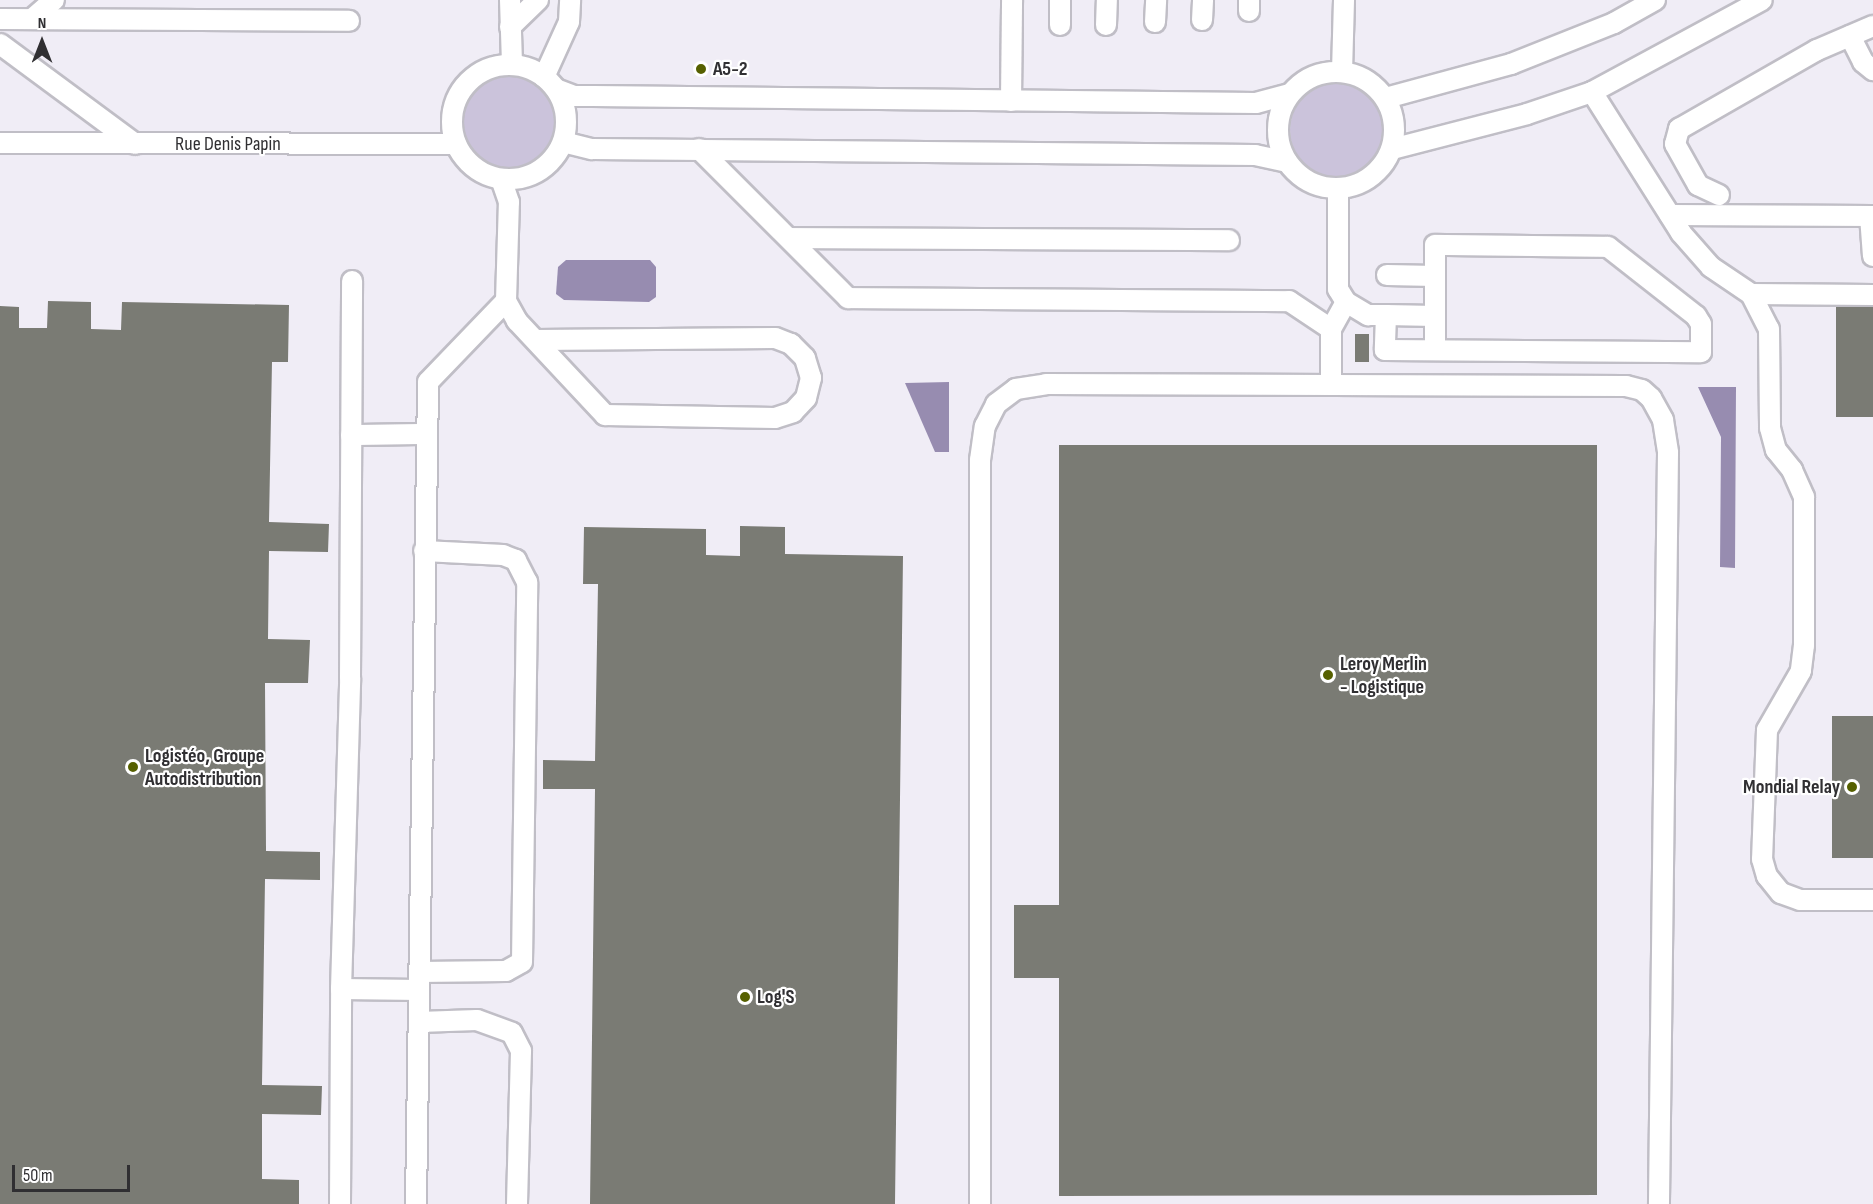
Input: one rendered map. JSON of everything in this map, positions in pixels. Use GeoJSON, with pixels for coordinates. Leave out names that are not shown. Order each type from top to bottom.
{"type":"FeatureCollection","features":[{"type":"Feature","properties":{"kind":"street"},"geometry":{"type":"LineString","coordinates":[[32,19],[54,0]]}},
{"type":"Feature","properties":{"kind":"street"},"geometry":{"type":"LineString","coordinates":[[510,0],[512,65]]}},
{"type":"Feature","properties":{"kind":"street"},"geometry":{"type":"LineString","coordinates":[[510,27],[538,0]]}},
{"type":"Feature","properties":{"kind":"street"},"geometry":{"type":"LineString","coordinates":[[550,83],[569,22],[570,0]]}},
{"type":"Feature","properties":{"kind":"street"},"geometry":{"type":"LineString","coordinates":[[1011,101],[1012,0]]}},
{"type":"Feature","properties":{"kind":"street"},"geometry":{"type":"LineString","coordinates":[[1060,0],[1060,25]]}},
{"type":"Feature","properties":{"kind":"street"},"geometry":{"type":"LineString","coordinates":[[1106,25],[1107,0]]}},
{"type":"Feature","properties":{"kind":"street"},"geometry":{"type":"LineString","coordinates":[[1155,21],[1156,0]]}},
{"type":"Feature","properties":{"kind":"street"},"geometry":{"type":"LineString","coordinates":[[1202,20],[1203,0]]}},
{"type":"Feature","properties":{"kind":"street"},"geometry":{"type":"LineString","coordinates":[[1342,72],[1344,0]]}},
{"type":"Feature","properties":{"kind":"street"},"geometry":{"type":"LineString","coordinates":[[1386,98],[1511,64],[1614,23],[1655,0]]}},
{"type":"Feature","properties":{"kind":"street"},"geometry":{"type":"LineString","coordinates":[[1392,148],[1527,114],[1592,92],[1762,0]]}},
{"type":"Feature","properties":{"kind":"street"},"geometry":{"type":"LineString","coordinates":[[0,19],[349,21]]}},
{"type":"Feature","properties":{"kind":"street"},"geometry":{"type":"LineString","coordinates":[[1719,195],[1698,185],[1675,144],[1679,129],[1850,36],[1873,26]]}},
{"type":"Feature","properties":{"kind":"street"},"geometry":{"type":"LineString","coordinates":[[1850,36],[1863,62],[1873,70]]}},
{"type":"Feature","properties":{"kind":"street"},"geometry":{"type":"LineString","coordinates":[[0,44],[135,144]]}},
{"type":"Feature","properties":{"kind":"street"},"geometry":{"type":"LineString","coordinates":[[550,83],[565,106],[567,124],[563,142],[554,159],[539,172],[521,178],[501,179],[482,173],[466,161],[456,144],[452,125],[454,106],[462,89],[476,75],[493,67],[512,65],[550,83],[593,96],[1011,101],[1256,103],[1290,94],[1314,77],[1342,72],[1359,76],[1386,98],[1393,114],[1392,148],[1371,177],[1338,188],[1309,182],[1287,162],[1255,155],[592,149],[563,142]]}},
{"type":"Feature","properties":{"kind":"street"},"geometry":{"type":"LineString","coordinates":[[1592,92],[1670,215],[1711,267],[1751,294],[1769,329],[1770,428],[1776,450],[1792,470],[1804,497],[1801,671],[1767,730],[1762,859],[1767,876],[1781,892],[1800,900],[1873,900]]}},
{"type":"Feature","properties":{"kind":"street"},"geometry":{"type":"LineString","coordinates":[[1287,162],[1278,127],[1290,94]]}},
{"type":"Feature","properties":{"kind":"street","name":"Rue Denis Papin"},"geometry":{"type":"LineString","coordinates":[[0,143],[456,144]]}},
{"type":"Feature","properties":{"kind":"street"},"geometry":{"type":"LineString","coordinates":[[699,149],[849,298],[1289,301],[1331,328]]}},
{"type":"Feature","properties":{"kind":"street"},"geometry":{"type":"LineString","coordinates":[[501,179],[508,202],[506,301],[518,321],[604,415],[776,418],[792,412],[806,398],[811,378],[805,358],[791,344],[775,338],[537,340]]}},
{"type":"Feature","properties":{"kind":"street"},"geometry":{"type":"LineString","coordinates":[[1338,188],[1338,289],[1346,302],[1368,315],[1435,316]]}},
{"type":"Feature","properties":{"kind":"street"},"geometry":{"type":"LineString","coordinates":[[1670,215],[1872,216],[1873,256]]}},
{"type":"Feature","properties":{"kind":"street"},"geometry":{"type":"LineString","coordinates":[[790,238],[1229,240]]}},
{"type":"Feature","properties":{"kind":"street"},"geometry":{"type":"LineString","coordinates":[[1386,315],[1385,350],[1701,352],[1701,324],[1696,316],[1608,247],[1435,245],[1435,350]]}},
{"type":"Feature","properties":{"kind":"street"},"geometry":{"type":"LineString","coordinates":[[1387,275],[1435,276]]}},
{"type":"Feature","properties":{"kind":"street"},"geometry":{"type":"LineString","coordinates":[[340,1204],[341,989],[350,678],[352,281]]}},
{"type":"Feature","properties":{"kind":"street"},"geometry":{"type":"LineString","coordinates":[[1751,294],[1873,295]]}},
{"type":"Feature","properties":{"kind":"street"},"geometry":{"type":"LineString","coordinates":[[416,1204],[428,382],[506,301]]}},
{"type":"Feature","properties":{"kind":"street"},"geometry":{"type":"LineString","coordinates":[[1331,386],[1331,328],[1346,302]]}},
{"type":"Feature","properties":{"kind":"street"},"geometry":{"type":"LineString","coordinates":[[980,1204],[980,460],[985,426],[996,405],[1016,389],[1046,384],[1626,387],[1642,390],[1651,398],[1663,420],[1668,465],[1659,1204]]}},
{"type":"Feature","properties":{"kind":"street"},"geometry":{"type":"LineString","coordinates":[[351,435],[426,434]]}},
{"type":"Feature","properties":{"kind":"street"},"geometry":{"type":"LineString","coordinates":[[341,989],[506,971],[522,962],[527,582],[516,560],[503,555],[424,551]]}},
{"type":"Feature","properties":{"kind":"street"},"geometry":{"type":"LineString","coordinates":[[419,1022],[477,1020],[512,1033],[521,1051],[517,1204]]}},
{"type":"Feature","properties":{"kind":"shaded area"},"geometry":{"type":"Polygon","coordinates":[[[510,75],[528,79],[543,89],[553,104],[557,122],[553,140],[543,155],[528,165],[510,169],[492,165],[477,155],[467,140],[463,122],[467,104],[477,89],[492,79],[510,75]]]}},
{"type":"Feature","properties":{"kind":"shaded area"},"geometry":{"type":"Polygon","coordinates":[[[1337,83],[1355,87],[1370,97],[1380,112],[1384,130],[1380,148],[1370,163],[1355,173],[1337,177],[1319,173],[1304,163],[1294,148],[1290,130],[1294,112],[1304,97],[1319,87],[1337,83]]]}},
{"type":"Feature","properties":{"kind":"shaded area"},"geometry":{"type":"Polygon","coordinates":[[[566,260],[650,260],[656,267],[656,297],[649,302],[564,300],[556,294],[558,267],[566,260]]]}},
{"type":"Feature","properties":{"kind":"shaded area"},"geometry":{"type":"Polygon","coordinates":[[[949,382],[949,452],[935,452],[905,383],[949,382]]]}},
{"type":"Feature","properties":{"kind":"shaded area"},"geometry":{"type":"Polygon","coordinates":[[[1698,387],[1736,387],[1735,568],[1720,567],[1721,437],[1698,387]]]}},
{"type":"Feature","properties":{"kind":"building","name":"Logistéo, Groupe Autodistribution"},"geometry":{"type":"Polygon","coordinates":[[[48,301],[91,302],[91,329],[121,330],[122,302],[289,305],[288,362],[272,362],[269,522],[329,524],[328,552],[269,551],[268,639],[310,640],[308,683],[265,683],[266,851],[320,852],[320,880],[265,879],[262,1085],[322,1086],[321,1115],[262,1114],[262,1179],[299,1180],[299,1204],[0,1204],[0,306],[19,307],[19,328],[47,328],[48,301]]]}},
{"type":"Feature","properties":{"kind":"building"},"geometry":{"type":"Polygon","coordinates":[[[1836,307],[1873,307],[1873,417],[1836,417],[1836,307]]]}},
{"type":"Feature","properties":{"kind":"building"},"geometry":{"type":"Polygon","coordinates":[[[1355,334],[1369,334],[1369,362],[1355,362],[1355,334]]]}},
{"type":"Feature","properties":{"kind":"building","name":"Leroy Merlin - Logistique"},"geometry":{"type":"Polygon","coordinates":[[[1059,445],[1597,445],[1597,1195],[1059,1196],[1059,978],[1014,978],[1014,905],[1059,905],[1059,445]]]}},
{"type":"Feature","properties":{"kind":"building","name":"Log'S"},"geometry":{"type":"Polygon","coordinates":[[[740,526],[785,527],[785,554],[903,556],[895,1204],[590,1204],[595,789],[543,789],[543,760],[595,761],[598,584],[583,584],[584,527],[706,529],[706,555],[740,556],[740,526]]]}},
{"type":"Feature","properties":{"kind":"building","name":"Mondial Relay"},"geometry":{"type":"Polygon","coordinates":[[[1832,716],[1873,716],[1873,858],[1832,858],[1832,716]]]}},
{"type":"Feature","properties":{"kind":"place","name":"A5-2"},"geometry":{"type":"Point","coordinates":[701,69]}},
{"type":"Feature","properties":{"kind":"place","name":"Leroy Merlin - Logistique"},"geometry":{"type":"Point","coordinates":[1328,675]}},
{"type":"Feature","properties":{"kind":"place","name":"Logistéo, Groupe Autodistribution"},"geometry":{"type":"Point","coordinates":[133,767]}},
{"type":"Feature","properties":{"kind":"place","name":"Mondial Relay"},"geometry":{"type":"Point","coordinates":[1852,787]}},
{"type":"Feature","properties":{"kind":"place","name":"Log'S"},"geometry":{"type":"Point","coordinates":[745,997]}}]}
